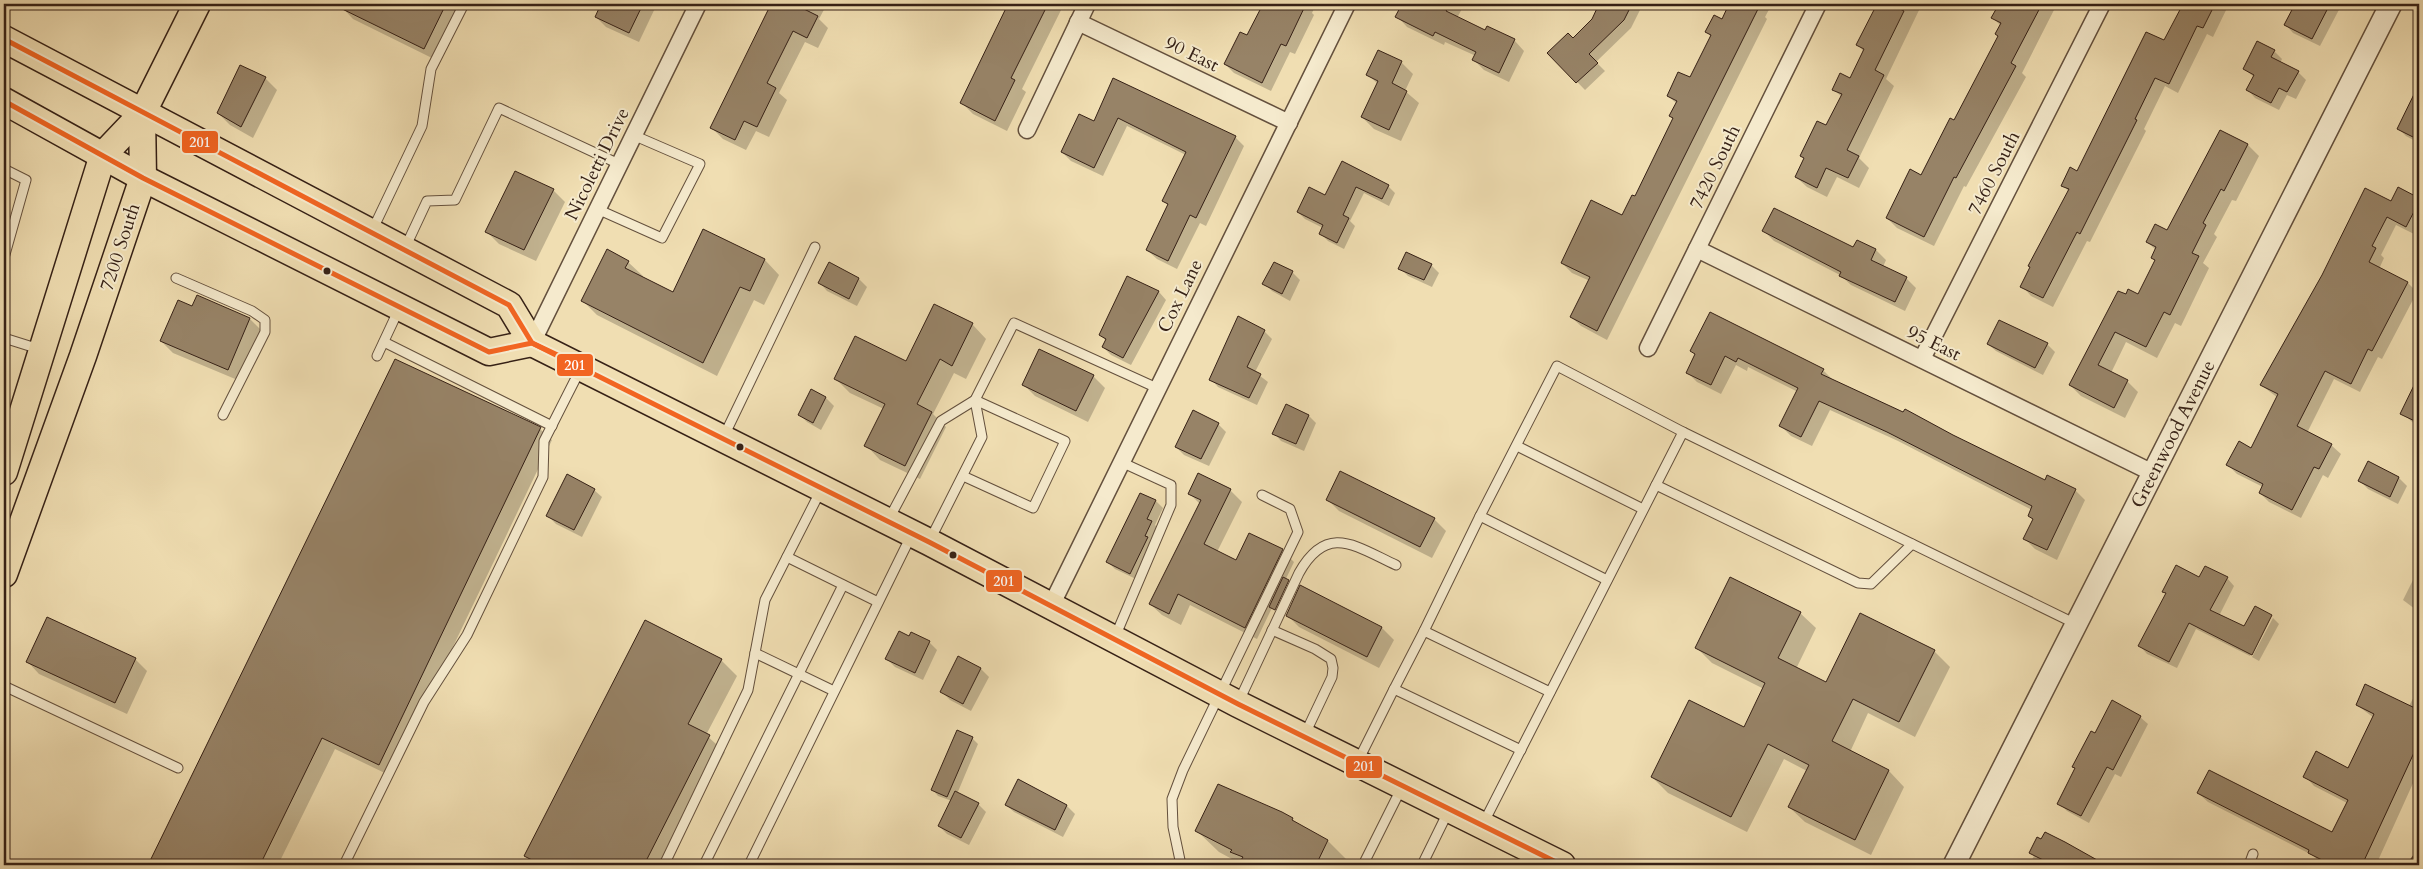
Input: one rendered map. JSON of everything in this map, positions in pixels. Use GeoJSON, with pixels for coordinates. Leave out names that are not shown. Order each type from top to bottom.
{"type":"FeatureCollection","features":[{"type":"Feature","properties":{"kind":"main road"},"geometry":{"type":"LineString","coordinates":[[4,472],[103,155],[142,114],[197,4]]}},
{"type":"Feature","properties":{"kind":"main road"},"geometry":{"type":"LineString","coordinates":[[4,39],[142,114],[405,249],[509,305],[532,342],[888,521],[1357,763],[1562,865]]}},
{"type":"Feature","properties":{"kind":"main road"},"geometry":{"type":"LineString","coordinates":[[4,101],[143,178],[489,352],[532,342]]}},
{"type":"Feature","properties":{"kind":"main road","name":"7200 South"},"geometry":{"type":"LineString","coordinates":[[4,574],[90,337],[143,178],[142,114]]}},
{"type":"Feature","properties":{"kind":"street","name":"Nicoletti Drive"},"geometry":{"type":"LineString","coordinates":[[532,342],[698,4]]}},
{"type":"Feature","properties":{"kind":"street"},"geometry":{"type":"LineString","coordinates":[[1027,130],[1087,4]]}},
{"type":"Feature","properties":{"kind":"street","name":"Cox Lane"},"geometry":{"type":"LineString","coordinates":[[1051,606],[1347,4]]}},
{"type":"Feature","properties":{"kind":"street","name":"7420 South"},"geometry":{"type":"LineString","coordinates":[[1648,348],[1818,4]]}},
{"type":"Feature","properties":{"kind":"street","name":"7460 South"},"geometry":{"type":"LineString","coordinates":[[1922,359],[2102,4]]}},
{"type":"Feature","properties":{"kind":"street","name":"Greenwood Avenue"},"geometry":{"type":"LineString","coordinates":[[1954,865],[2392,4]]}},
{"type":"Feature","properties":{"kind":"street","name":"90 East"},"geometry":{"type":"LineString","coordinates":[[1078,22],[1289,123]]}},
{"type":"Feature","properties":{"kind":"street","name":"95 East"},"geometry":{"type":"LineString","coordinates":[[1697,249],[2153,473]]}},
{"type":"Feature","properties":{"kind":"lane"},"geometry":{"type":"LineString","coordinates":[[372,232],[422,126],[425,97],[431,69],[464,4]]}},
{"type":"Feature","properties":{"kind":"lane"},"geometry":{"type":"LineString","coordinates":[[405,249],[428,202],[455,200],[498,108],[619,164]]}},
{"type":"Feature","properties":{"kind":"lane"},"geometry":{"type":"LineString","coordinates":[[597,209],[662,238],[700,164],[633,135]]}},
{"type":"Feature","properties":{"kind":"lane"},"geometry":{"type":"LineString","coordinates":[[4,169],[26,180],[4,258]]}},
{"type":"Feature","properties":{"kind":"lane"},"geometry":{"type":"LineString","coordinates":[[722,438],[815,247]]}},
{"type":"Feature","properties":{"kind":"lane"},"geometry":{"type":"LineString","coordinates":[[176,278],[252,311],[265,320],[265,332],[223,415]]}},
{"type":"Feature","properties":{"kind":"lane"},"geometry":{"type":"LineString","coordinates":[[377,356],[400,308]]}},
{"type":"Feature","properties":{"kind":"lane"},"geometry":{"type":"LineString","coordinates":[[888,521],[941,422],[975,400],[1014,323],[1157,388]]}},
{"type":"Feature","properties":{"kind":"lane"},"geometry":{"type":"LineString","coordinates":[[4,338],[43,350]]}},
{"type":"Feature","properties":{"kind":"lane"},"geometry":{"type":"LineString","coordinates":[[384,342],[552,426]]}},
{"type":"Feature","properties":{"kind":"lane"},"geometry":{"type":"LineString","coordinates":[[1357,763],[1557,366],[1683,432],[2076,624]]}},
{"type":"Feature","properties":{"kind":"lane"},"geometry":{"type":"LineString","coordinates":[[344,865],[424,702],[467,635],[543,477],[544,441],[581,367]]}},
{"type":"Feature","properties":{"kind":"lane"},"geometry":{"type":"LineString","coordinates":[[749,865],[878,602],[963,476],[982,437],[975,400]]}},
{"type":"Feature","properties":{"kind":"lane"},"geometry":{"type":"LineString","coordinates":[[963,476],[1033,508],[1065,441],[975,400]]}},
{"type":"Feature","properties":{"kind":"lane"},"geometry":{"type":"LineString","coordinates":[[1482,826],[1683,432]]}},
{"type":"Feature","properties":{"kind":"lane"},"geometry":{"type":"LineString","coordinates":[[1517,446],[1644,509]]}},
{"type":"Feature","properties":{"kind":"lane"},"geometry":{"type":"LineString","coordinates":[[1115,638],[1172,505],[1171,485],[1121,462]]}},
{"type":"Feature","properties":{"kind":"lane"},"geometry":{"type":"LineString","coordinates":[[1656,485],[1858,583],[1871,584],[1912,544]]}},
{"type":"Feature","properties":{"kind":"lane"},"geometry":{"type":"LineString","coordinates":[[664,865],[748,690],[765,600],[822,488]]}},
{"type":"Feature","properties":{"kind":"lane"},"geometry":{"type":"LineString","coordinates":[[1229,698],[1298,532],[1290,509],[1262,495]]}},
{"type":"Feature","properties":{"kind":"lane"},"geometry":{"type":"LineString","coordinates":[[1480,516],[1607,580]]}},
{"type":"Feature","properties":{"kind":"lane"},"geometry":{"type":"LineString","coordinates":[[1181,865],[1173,827],[1172,799],[1183,770],[1272,630],[1307,558],[1326,544],[1339,542],[1350,545],[1396,566]]}},
{"type":"Feature","properties":{"kind":"lane"},"geometry":{"type":"LineString","coordinates":[[787,557],[878,602]]}},
{"type":"Feature","properties":{"kind":"lane"},"geometry":{"type":"LineString","coordinates":[[704,865],[842,585]]}},
{"type":"Feature","properties":{"kind":"lane"},"geometry":{"type":"LineString","coordinates":[[1272,630],[1315,649],[1331,659],[1332,677],[1304,736]]}},
{"type":"Feature","properties":{"kind":"lane"},"geometry":{"type":"LineString","coordinates":[[1424,630],[1550,692]]}},
{"type":"Feature","properties":{"kind":"lane"},"geometry":{"type":"LineString","coordinates":[[755,653],[834,691]]}},
{"type":"Feature","properties":{"kind":"lane"},"geometry":{"type":"LineString","coordinates":[[4,686],[178,768]]}},
{"type":"Feature","properties":{"kind":"lane"},"geometry":{"type":"LineString","coordinates":[[1394,689],[1521,750]]}},
{"type":"Feature","properties":{"kind":"lane"},"geometry":{"type":"LineString","coordinates":[[1363,865],[1403,786]]}},
{"type":"Feature","properties":{"kind":"lane"},"geometry":{"type":"LineString","coordinates":[[1422,865],[1449,809]]}},
{"type":"Feature","properties":{"kind":"lane"},"geometry":{"type":"LineString","coordinates":[[2249,865],[2253,854]]}},
{"type":"Feature","properties":{"kind":"building"},"geometry":{"type":"Polygon","coordinates":[[[332,4],[446,4],[424,49],[332,4]]]}},
{"type":"Feature","properties":{"kind":"building"},"geometry":{"type":"Polygon","coordinates":[[[601,4],[643,4],[629,33],[595,17],[601,4]]]}},
{"type":"Feature","properties":{"kind":"building"},"geometry":{"type":"Polygon","coordinates":[[[771,4],[794,4],[818,16],[807,38],[793,31],[767,83],[776,88],[757,127],[744,121],[735,140],[710,128],[771,4]]]}},
{"type":"Feature","properties":{"kind":"building"},"geometry":{"type":"Polygon","coordinates":[[[1008,4],[1048,4],[1011,78],[1015,80],[995,121],[960,103],[1008,4]]]}},
{"type":"Feature","properties":{"kind":"building"},"geometry":{"type":"Polygon","coordinates":[[[1263,4],[1306,4],[1286,46],[1281,44],[1262,83],[1224,64],[1240,32],[1247,35],[1263,4]]]}},
{"type":"Feature","properties":{"kind":"building"},"geometry":{"type":"Polygon","coordinates":[[[1402,4],[1450,4],[1446,11],[1485,30],[1487,26],[1515,39],[1499,73],[1472,60],[1476,52],[1435,32],[1433,36],[1395,17],[1402,4]]]}},
{"type":"Feature","properties":{"kind":"building"},"geometry":{"type":"Polygon","coordinates":[[[1599,4],[1632,4],[1624,20],[1589,54],[1598,63],[1576,83],[1547,53],[1568,33],[1573,38],[1592,19],[1599,4]]]}},
{"type":"Feature","properties":{"kind":"building"},"geometry":{"type":"Polygon","coordinates":[[[1729,4],[1748,4],[1758,9],[1597,331],[1570,317],[1590,277],[1561,263],[1591,200],[1622,215],[1632,195],[1635,196],[1673,118],[1669,116],[1677,101],[1667,96],[1678,72],[1690,77],[1711,35],[1705,32],[1714,15],[1722,19],[1729,4]]]}},
{"type":"Feature","properties":{"kind":"building"},"geometry":{"type":"Polygon","coordinates":[[[1877,4],[1890,4],[1904,11],[1875,70],[1884,75],[1847,150],[1859,156],[1848,178],[1826,168],[1817,188],[1795,177],[1804,158],[1800,156],[1817,121],[1826,125],[1842,94],[1832,90],[1840,73],[1850,78],[1864,49],[1856,45],[1877,4]]]}},
{"type":"Feature","properties":{"kind":"building"},"geometry":{"type":"Polygon","coordinates":[[[1999,4],[2042,4],[2011,63],[2016,66],[1956,178],[1954,177],[1924,237],[1886,218],[1910,169],[1921,175],[1950,118],[1954,120],[1998,36],[1995,34],[2001,23],[1991,18],[1999,4]]]}},
{"type":"Feature","properties":{"kind":"building"},"geometry":{"type":"Polygon","coordinates":[[[2183,4],[2215,4],[2203,28],[2197,26],[2169,84],[2155,78],[2135,119],[2137,120],[2080,234],[2077,232],[2043,298],[2020,287],[2030,267],[2028,266],[2069,189],[2061,186],[2070,167],[2077,171],[2146,32],[2164,40],[2183,4]]]}},
{"type":"Feature","properties":{"kind":"building"},"geometry":{"type":"Polygon","coordinates":[[[2295,4],[2330,4],[2312,39],[2284,25],[2295,4]]]}},
{"type":"Feature","properties":{"kind":"building"},"geometry":{"type":"Polygon","coordinates":[[[2257,41],[2275,50],[2271,57],[2299,71],[2287,92],[2279,88],[2271,103],[2246,90],[2254,75],[2243,69],[2257,41]]]}},
{"type":"Feature","properties":{"kind":"building"},"geometry":{"type":"Polygon","coordinates":[[[1378,50],[1402,61],[1392,83],[1407,91],[1389,130],[1361,117],[1378,81],[1366,75],[1378,50]]]}},
{"type":"Feature","properties":{"kind":"building"},"geometry":{"type":"Polygon","coordinates":[[[240,65],[266,77],[241,127],[217,113],[240,65]]]}},
{"type":"Feature","properties":{"kind":"building"},"geometry":{"type":"Polygon","coordinates":[[[1113,78],[1236,136],[1196,218],[1190,215],[1168,261],[1146,250],[1168,204],[1162,201],[1186,152],[1118,118],[1094,168],[1061,152],[1079,114],[1094,121],[1113,78]]]}},
{"type":"Feature","properties":{"kind":"building"},"geometry":{"type":"Polygon","coordinates":[[[2419,84],[2419,140],[2397,129],[2419,84]]]}},
{"type":"Feature","properties":{"kind":"building"},"geometry":{"type":"Polygon","coordinates":[[[2220,130],[2248,144],[2224,191],[2221,189],[2203,223],[2206,225],[2192,253],[2199,256],[2170,315],[2164,312],[2146,347],[2115,332],[2098,365],[2128,380],[2114,408],[2069,385],[2118,291],[2126,294],[2128,289],[2138,294],[2155,260],[2151,258],[2156,247],[2146,242],[2155,224],[2167,230],[2220,130]]]}},
{"type":"Feature","properties":{"kind":"building"},"geometry":{"type":"Polygon","coordinates":[[[1342,161],[1389,185],[1382,199],[1356,187],[1343,215],[1349,218],[1337,243],[1319,234],[1323,225],[1297,212],[1309,187],[1325,195],[1342,161]]]}},
{"type":"Feature","properties":{"kind":"building"},"geometry":{"type":"Polygon","coordinates":[[[515,171],[554,189],[524,250],[485,232],[515,171]]]}},
{"type":"Feature","properties":{"kind":"building"},"geometry":{"type":"Polygon","coordinates":[[[2398,187],[2419,198],[2419,202],[2406,227],[2387,217],[2372,246],[2376,248],[2369,262],[2408,282],[2372,351],[2368,349],[2351,384],[2325,371],[2297,426],[2332,444],[2319,469],[2314,467],[2292,510],[2259,493],[2263,484],[2226,465],[2239,441],[2251,448],[2278,394],[2260,385],[2322,275],[2365,188],[2391,201],[2398,187]]]}},
{"type":"Feature","properties":{"kind":"building"},"geometry":{"type":"Polygon","coordinates":[[[1774,208],[1853,247],[1857,240],[1876,249],[1871,260],[1907,277],[1895,302],[1839,276],[1841,272],[1762,231],[1774,208]]]}},
{"type":"Feature","properties":{"kind":"building"},"geometry":{"type":"Polygon","coordinates":[[[703,229],[765,259],[750,291],[740,287],[703,363],[581,301],[607,249],[629,261],[625,268],[673,292],[703,229]]]}},
{"type":"Feature","properties":{"kind":"building"},"geometry":{"type":"Polygon","coordinates":[[[1406,252],[1432,264],[1424,280],[1398,269],[1406,252]]]}},
{"type":"Feature","properties":{"kind":"building"},"geometry":{"type":"Polygon","coordinates":[[[829,262],[859,278],[849,299],[818,283],[829,262]]]}},
{"type":"Feature","properties":{"kind":"building"},"geometry":{"type":"Polygon","coordinates":[[[1274,262],[1293,271],[1282,294],[1262,284],[1274,262]]]}},
{"type":"Feature","properties":{"kind":"building"},"geometry":{"type":"Polygon","coordinates":[[[1127,276],[1159,291],[1123,358],[1102,347],[1106,339],[1099,335],[1127,276]]]}},
{"type":"Feature","properties":{"kind":"building"},"geometry":{"type":"Polygon","coordinates":[[[197,295],[250,318],[228,370],[160,341],[178,300],[192,306],[197,295]]]}},
{"type":"Feature","properties":{"kind":"building"},"geometry":{"type":"Polygon","coordinates":[[[934,304],[973,323],[952,366],[940,359],[917,404],[932,412],[905,466],[864,446],[885,404],[834,379],[855,336],[906,361],[934,304]]]}},
{"type":"Feature","properties":{"kind":"building"},"geometry":{"type":"Polygon","coordinates":[[[1710,312],[1824,369],[1821,374],[1903,412],[1905,409],[2045,480],[2047,475],[2076,489],[2047,550],[2023,539],[2033,519],[2028,516],[2032,506],[1887,432],[1819,401],[1801,437],[1779,426],[1798,388],[1738,358],[1736,362],[1725,356],[1711,385],[1686,373],[1695,354],[1690,351],[1710,312]]]}},
{"type":"Feature","properties":{"kind":"building"},"geometry":{"type":"Polygon","coordinates":[[[1238,316],[1265,330],[1247,367],[1261,374],[1249,398],[1209,380],[1238,316]]]}},
{"type":"Feature","properties":{"kind":"building"},"geometry":{"type":"Polygon","coordinates":[[[1999,320],[2048,343],[2035,368],[1987,344],[1999,320]]]}},
{"type":"Feature","properties":{"kind":"building"},"geometry":{"type":"Polygon","coordinates":[[[1039,349],[1094,375],[1076,411],[1022,385],[1039,349]]]}},
{"type":"Feature","properties":{"kind":"building"},"geometry":{"type":"Polygon","coordinates":[[[395,359],[541,427],[379,765],[322,738],[260,865],[148,865],[395,359]]]}},
{"type":"Feature","properties":{"kind":"building"},"geometry":{"type":"Polygon","coordinates":[[[2419,375],[2419,423],[2400,414],[2419,375]]]}},
{"type":"Feature","properties":{"kind":"building"},"geometry":{"type":"Polygon","coordinates":[[[811,389],[826,397],[813,423],[798,415],[811,389]]]}},
{"type":"Feature","properties":{"kind":"building"},"geometry":{"type":"Polygon","coordinates":[[[1286,404],[1309,415],[1296,444],[1272,434],[1286,404]]]}},
{"type":"Feature","properties":{"kind":"building"},"geometry":{"type":"Polygon","coordinates":[[[1193,410],[1219,423],[1201,459],[1175,447],[1193,410]]]}},
{"type":"Feature","properties":{"kind":"building"},"geometry":{"type":"Polygon","coordinates":[[[2368,461],[2399,477],[2390,497],[2358,481],[2368,461]]]}},
{"type":"Feature","properties":{"kind":"building"},"geometry":{"type":"Polygon","coordinates":[[[1340,471],[1435,518],[1420,547],[1326,500],[1340,471]]]}},
{"type":"Feature","properties":{"kind":"building"},"geometry":{"type":"Polygon","coordinates":[[[1198,473],[1231,489],[1204,544],[1236,560],[1249,533],[1283,549],[1245,628],[1178,594],[1169,614],[1149,604],[1201,500],[1188,494],[1198,473]]]}},
{"type":"Feature","properties":{"kind":"building"},"geometry":{"type":"Polygon","coordinates":[[[567,474],[595,489],[574,530],[546,516],[567,474]]]}},
{"type":"Feature","properties":{"kind":"building"},"geometry":{"type":"Polygon","coordinates":[[[1140,493],[1156,500],[1147,519],[1152,521],[1145,536],[1148,537],[1130,574],[1106,562],[1140,493]]]}},
{"type":"Feature","properties":{"kind":"building"},"geometry":{"type":"Polygon","coordinates":[[[2176,565],[2199,577],[2205,566],[2228,577],[2210,610],[2244,626],[2255,606],[2272,615],[2252,655],[2189,623],[2169,662],[2138,646],[2166,593],[2162,592],[2176,565]]]}},
{"type":"Feature","properties":{"kind":"building"},"geometry":{"type":"Polygon","coordinates":[[[1283,577],[1289,580],[1275,610],[1269,607],[1283,577]]]}},
{"type":"Feature","properties":{"kind":"building"},"geometry":{"type":"Polygon","coordinates":[[[1730,577],[1801,612],[1778,658],[1826,682],[1860,613],[1935,650],[1899,722],[1853,699],[1832,741],[1889,770],[1855,840],[1788,807],[1809,765],[1768,744],[1731,817],[1651,777],[1689,700],[1744,727],[1765,683],[1695,648],[1730,577]]]}},
{"type":"Feature","properties":{"kind":"building"},"geometry":{"type":"Polygon","coordinates":[[[1300,585],[1382,627],[1367,657],[1286,616],[1300,585]]]}},
{"type":"Feature","properties":{"kind":"building"},"geometry":{"type":"Polygon","coordinates":[[[47,617],[136,658],[115,703],[26,662],[47,617]]]}},
{"type":"Feature","properties":{"kind":"building"},"geometry":{"type":"Polygon","coordinates":[[[645,620],[722,659],[688,724],[710,735],[644,865],[542,865],[524,856],[645,620]]]}},
{"type":"Feature","properties":{"kind":"building"},"geometry":{"type":"Polygon","coordinates":[[[899,631],[909,636],[911,632],[930,641],[915,673],[885,659],[899,631]]]}},
{"type":"Feature","properties":{"kind":"building"},"geometry":{"type":"Polygon","coordinates":[[[958,656],[981,668],[963,704],[940,692],[958,656]]]}},
{"type":"Feature","properties":{"kind":"building"},"geometry":{"type":"Polygon","coordinates":[[[2365,684],[2419,710],[2419,742],[2362,865],[2332,865],[2308,853],[2309,850],[2197,793],[2209,770],[2332,832],[2348,800],[2303,777],[2316,751],[2348,768],[2374,714],[2356,705],[2365,684]]]}},
{"type":"Feature","properties":{"kind":"building"},"geometry":{"type":"Polygon","coordinates":[[[2112,700],[2141,716],[2113,770],[2107,767],[2081,816],[2057,804],[2075,768],[2072,767],[2091,731],[2095,733],[2112,700]]]}},
{"type":"Feature","properties":{"kind":"building"},"geometry":{"type":"Polygon","coordinates":[[[957,730],[973,737],[947,797],[931,790],[957,730]]]}},
{"type":"Feature","properties":{"kind":"building"},"geometry":{"type":"Polygon","coordinates":[[[1018,779],[1067,805],[1055,830],[1005,805],[1018,779]]]}},
{"type":"Feature","properties":{"kind":"building"},"geometry":{"type":"Polygon","coordinates":[[[1218,784],[1282,812],[1293,818],[1292,820],[1328,840],[1316,865],[1252,865],[1241,860],[1243,857],[1230,852],[1232,850],[1195,831],[1218,784]]]}},
{"type":"Feature","properties":{"kind":"building"},"geometry":{"type":"Polygon","coordinates":[[[955,791],[979,803],[961,838],[938,826],[955,791]]]}},
{"type":"Feature","properties":{"kind":"building"},"geometry":{"type":"Polygon","coordinates":[[[2045,832],[2106,865],[2053,865],[2029,853],[2037,837],[2041,839],[2045,832]]]}},
{"type":"Feature","properties":{"kind":"transit line","name":"201"},"geometry":{"type":"LineString","coordinates":[[4,39],[509,305],[532,343],[929,542],[1238,704],[1562,865]]}},
{"type":"Feature","properties":{"kind":"transit line","name":"201"},"geometry":{"type":"LineString","coordinates":[[4,101],[143,178],[489,352],[532,343],[566,359]]}}]}
